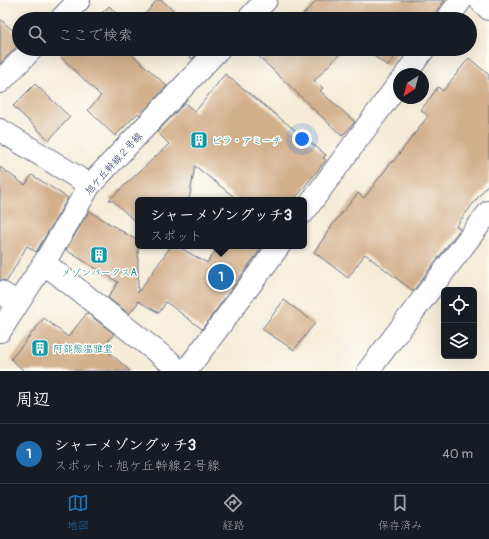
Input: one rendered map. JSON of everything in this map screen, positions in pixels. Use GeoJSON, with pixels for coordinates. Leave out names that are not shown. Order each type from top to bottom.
{"type":"FeatureCollection","features":[{"type":"Feature","properties":{"kind":"street"},"geometry":{"type":"LineString","coordinates":[[68,12],[79,0]]}},
{"type":"Feature","properties":{"kind":"street"},"geometry":{"type":"LineString","coordinates":[[255,12],[266,0]]}},
{"type":"Feature","properties":{"kind":"street"},"geometry":{"type":"LineString","coordinates":[[452,12],[461,0]]}},
{"type":"Feature","properties":{"kind":"street"},"geometry":{"type":"LineString","coordinates":[[480,0],[489,9]]}},
{"type":"Feature","properties":{"kind":"street"},"geometry":{"type":"LineString","coordinates":[[0,82],[25,56]]}},
{"type":"Feature","properties":{"kind":"street","name":"旭ケ丘幹線２号線"},"geometry":{"type":"LineString","coordinates":[[0,331],[44,264],[90,185],[212,56]]}},
{"type":"Feature","properties":{"kind":"street"},"geometry":{"type":"LineString","coordinates":[[410,68],[419,56]]}},
{"type":"Feature","properties":{"kind":"street"},"geometry":{"type":"LineString","coordinates":[[307,208],[393,91]]}},
{"type":"Feature","properties":{"kind":"street"},"geometry":{"type":"LineString","coordinates":[[0,130],[90,185]]}},
{"type":"Feature","properties":{"kind":"street"},"geometry":{"type":"LineString","coordinates":[[368,371],[489,212]]}},
{"type":"Feature","properties":{"kind":"street"},"geometry":{"type":"LineString","coordinates":[[44,264],[179,367],[276,249]]}},
{"type":"Feature","properties":{"kind":"street"},"geometry":{"type":"LineString","coordinates":[[0,292],[18,303]]}},
{"type":"Feature","properties":{"kind":"building"},"geometry":{"type":"Polygon","coordinates":[[[157,0],[161,0],[176,12],[147,12],[157,0]]]}},
{"type":"Feature","properties":{"kind":"building"},"geometry":{"type":"Polygon","coordinates":[[[317,0],[445,0],[436,12],[306,12],[317,0]]]}},
{"type":"Feature","properties":{"kind":"building"},"geometry":{"type":"Polygon","coordinates":[[[109,6],[115,12],[103,12],[109,6]]]}},
{"type":"Feature","properties":{"kind":"building"},"geometry":{"type":"Polygon","coordinates":[[[0,19],[12,30],[12,51],[0,64],[0,19]]]}},
{"type":"Feature","properties":{"kind":"building"},"geometry":{"type":"Polygon","coordinates":[[[60,56],[134,56],[167,86],[140,115],[138,113],[115,136],[88,110],[101,96],[60,56]]]}},
{"type":"Feature","properties":{"kind":"building"},"geometry":{"type":"Polygon","coordinates":[[[258,56],[337,56],[314,81],[323,88],[320,91],[355,122],[342,136],[258,56]]]}},
{"type":"Feature","properties":{"kind":"building"},"geometry":{"type":"Polygon","coordinates":[[[374,56],[396,56],[388,66],[374,56]]]}},
{"type":"Feature","properties":{"kind":"building"},"geometry":{"type":"Polygon","coordinates":[[[469,58],[489,75],[489,183],[456,226],[460,229],[413,291],[365,254],[348,278],[314,252],[336,220],[358,193],[364,198],[428,116],[421,110],[425,104],[429,104],[429,99],[438,87],[443,91],[469,58]]]}},
{"type":"Feature","properties":{"kind":"building"},"geometry":{"type":"Polygon","coordinates":[[[225,74],[326,155],[323,158],[326,160],[296,197],[234,197],[195,166],[190,197],[135,197],[135,221],[112,200],[109,200],[169,144],[157,132],[185,103],[195,112],[225,74]]]}},
{"type":"Feature","properties":{"kind":"building"},"geometry":{"type":"Polygon","coordinates":[[[35,84],[70,117],[49,140],[13,106],[35,84]]]}},
{"type":"Feature","properties":{"kind":"building"},"geometry":{"type":"Polygon","coordinates":[[[0,167],[25,185],[32,175],[68,198],[36,252],[27,246],[7,281],[0,280],[0,167]]]}},
{"type":"Feature","properties":{"kind":"building"},"geometry":{"type":"Polygon","coordinates":[[[89,211],[135,239],[135,249],[138,249],[138,293],[169,249],[182,249],[207,263],[217,249],[261,249],[202,329],[166,302],[159,313],[138,301],[129,314],[108,298],[118,282],[66,250],[89,211]]]}},
{"type":"Feature","properties":{"kind":"building"},"geometry":{"type":"Polygon","coordinates":[[[284,300],[315,323],[294,350],[262,329],[284,300]]]}},
{"type":"Feature","properties":{"kind":"building"},"geometry":{"type":"Polygon","coordinates":[[[87,313],[114,334],[103,347],[130,371],[24,371],[11,359],[44,318],[68,337],[87,313]]]}},
{"type":"Feature","properties":{"kind":"place","name":"ビラ・アミーチ"},"geometry":{"type":"Point","coordinates":[199,140]}},
{"type":"Feature","properties":{"kind":"place","name":"メゾンパークスA"},"geometry":{"type":"Point","coordinates":[99,255]}},
{"type":"Feature","properties":{"kind":"place","name":"シャーメゾングッチ3"},"geometry":{"type":"Point","coordinates":[221,277]}},
{"type":"Feature","properties":{"kind":"place","name":"阿部熊温雅堂"},"geometry":{"type":"Point","coordinates":[40,348]}}]}
